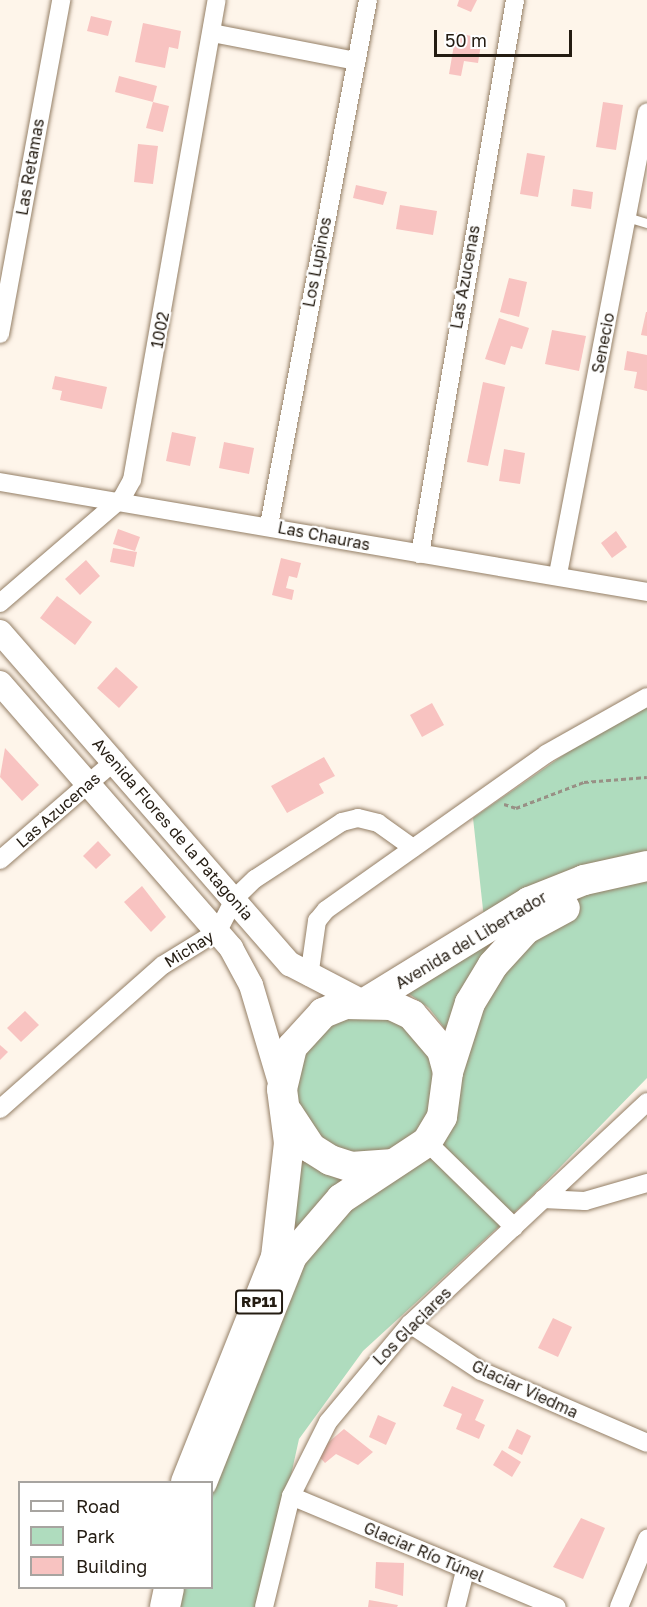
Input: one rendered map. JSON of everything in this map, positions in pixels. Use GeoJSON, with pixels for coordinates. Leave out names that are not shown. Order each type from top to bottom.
{"type":"FeatureCollection","features":[{"type":"Feature","properties":{"kind":"main road","name":"Avenida del Libertador"},"geometry":{"type":"LineString","coordinates":[[186,1481],[276,1257],[288,1177],[284,1067],[305,1028],[323,1013],[365,1001],[529,902],[574,883],[647,866]]}},
{"type":"Feature","properties":{"kind":"main road","name":"Avenida del Libertador"},"geometry":{"type":"LineString","coordinates":[[202,1481],[292,1256],[341,1199],[427,1142],[442,1117],[448,1072],[470,1003],[514,940],[551,913],[647,887]]}},
{"type":"Feature","properties":{"kind":"main road","name":"Avenida del Libertador"},"geometry":{"type":"LineString","coordinates":[[365,1001],[412,1015],[442,1050],[448,1072]]}},
{"type":"Feature","properties":{"kind":"main road","name":"Avenida del Libertador"},"geometry":{"type":"LineString","coordinates":[[285,1100],[304,1139],[330,1160],[351,1167],[393,1163]]}},
{"type":"Feature","properties":{"kind":"main road"},"geometry":{"type":"LineString","coordinates":[[152,1607],[156,1589]]}},
{"type":"Feature","properties":{"kind":"main road"},"geometry":{"type":"LineString","coordinates":[[165,1607],[169,1589]]}},
{"type":"Feature","properties":{"kind":"street","name":"Las Retamas"},"geometry":{"type":"LineString","coordinates":[[0,334],[5,273],[61,0]]}},
{"type":"Feature","properties":{"kind":"street","name":"1002"},"geometry":{"type":"LineString","coordinates":[[0,603],[122,498],[132,480],[217,0]]}},
{"type":"Feature","properties":{"kind":"street","name":"Los Lupinos"},"geometry":{"type":"LineString","coordinates":[[269,525],[368,0]]}},
{"type":"Feature","properties":{"kind":"street","name":"Las Azucenas"},"geometry":{"type":"LineString","coordinates":[[420,554],[515,0]]}},
{"type":"Feature","properties":{"kind":"street"},"geometry":{"type":"LineString","coordinates":[[212,33],[356,61]]}},
{"type":"Feature","properties":{"kind":"street","name":"Senecio"},"geometry":{"type":"LineString","coordinates":[[558,574],[647,112]]}},
{"type":"Feature","properties":{"kind":"street","name":"Las Chauras"},"geometry":{"type":"LineString","coordinates":[[0,482],[122,498],[420,554],[558,574],[647,592]]}},
{"type":"Feature","properties":{"kind":"street","name":"Avenida Flores de la Patagonia"},"geometry":{"type":"LineString","coordinates":[[0,632],[116,760],[290,964],[309,977],[365,1001]]}},
{"type":"Feature","properties":{"kind":"street","name":"Avenida Flores de la Patagonia"},"geometry":{"type":"LineString","coordinates":[[0,683],[218,931],[251,985],[285,1100]]}},
{"type":"Feature","properties":{"kind":"street"},"geometry":{"type":"LineString","coordinates":[[309,977],[317,921],[413,848],[601,719],[647,697]]}},
{"type":"Feature","properties":{"kind":"street","name":"Las Azucenas"},"geometry":{"type":"LineString","coordinates":[[0,860],[116,760]]}},
{"type":"Feature","properties":{"kind":"street","name":"Michay"},"geometry":{"type":"LineString","coordinates":[[0,1109],[163,965],[218,931],[234,899],[255,879],[342,822],[358,818],[378,823],[413,848]]}},
{"type":"Feature","properties":{"kind":"street","name":"Los Glaciares"},"geometry":{"type":"LineString","coordinates":[[264,1607],[291,1496],[328,1422],[410,1324],[647,1102]]}},
{"type":"Feature","properties":{"kind":"street"},"geometry":{"type":"LineString","coordinates":[[427,1142],[514,1227]]}},
{"type":"Feature","properties":{"kind":"street"},"geometry":{"type":"LineString","coordinates":[[543,1199],[585,1201],[647,1183]]}},
{"type":"Feature","properties":{"kind":"street","name":"Glaciar Viedma"},"geometry":{"type":"LineString","coordinates":[[410,1324],[481,1371],[647,1443]]}},
{"type":"Feature","properties":{"kind":"street","name":"Glaciar Río Túnel"},"geometry":{"type":"LineString","coordinates":[[291,1496],[465,1571],[557,1607]]}},
{"type":"Feature","properties":{"kind":"street"},"geometry":{"type":"LineString","coordinates":[[619,1607],[647,1539]]}},
{"type":"Feature","properties":{"kind":"street"},"geometry":{"type":"LineString","coordinates":[[456,1607],[465,1571]]}},
{"type":"Feature","properties":{"kind":"lane"},"geometry":{"type":"LineString","coordinates":[[627,217],[647,223]]}},
{"type":"Feature","properties":{"kind":"path"},"geometry":{"type":"LineString","coordinates":[[492,793],[516,808],[584,782],[647,777]]}},
{"type":"Feature","properties":{"kind":"green space"},"geometry":{"type":"Polygon","coordinates":[[[647,697],[647,1078],[530,1198],[363,1351],[299,1439],[262,1607],[177,1607],[181,1589],[213,1589],[213,1486],[291,1279],[331,1220],[423,1156],[449,1034],[429,1008],[408,993],[486,937],[473,818],[647,697]]]}},
{"type":"Feature","properties":{"kind":"green space"},"geometry":{"type":"Polygon","coordinates":[[[365,1014],[392,1020],[415,1035],[430,1058],[436,1085],[430,1112],[415,1135],[392,1150],[365,1156],[338,1150],[315,1135],[300,1112],[294,1085],[300,1058],[315,1035],[338,1020],[365,1014]]]}},
{"type":"Feature","properties":{"kind":"green space"},"geometry":{"type":"Polygon","coordinates":[[[297,1143],[358,1175],[286,1248],[297,1143]]]}},
{"type":"Feature","properties":{"kind":"building"},"geometry":{"type":"Polygon","coordinates":[[[459,0],[477,0],[471,12],[457,6],[459,0]]]}},
{"type":"Feature","properties":{"kind":"building"},"geometry":{"type":"Polygon","coordinates":[[[91,16],[112,21],[108,36],[87,31],[91,16]]]}},
{"type":"Feature","properties":{"kind":"building"},"geometry":{"type":"Polygon","coordinates":[[[143,23],[181,31],[178,49],[169,47],[165,68],[135,62],[143,23]]]}},
{"type":"Feature","properties":{"kind":"building"},"geometry":{"type":"Polygon","coordinates":[[[456,33],[482,38],[478,63],[464,61],[461,76],[449,74],[456,33]]]}},
{"type":"Feature","properties":{"kind":"building"},"geometry":{"type":"Polygon","coordinates":[[[119,76],[157,86],[153,102],[115,92],[119,76]]]}},
{"type":"Feature","properties":{"kind":"building"},"geometry":{"type":"Polygon","coordinates":[[[153,102],[169,106],[163,132],[146,128],[153,102]]]}},
{"type":"Feature","properties":{"kind":"building"},"geometry":{"type":"Polygon","coordinates":[[[603,102],[623,105],[616,150],[596,147],[603,102]]]}},
{"type":"Feature","properties":{"kind":"building"},"geometry":{"type":"Polygon","coordinates":[[[138,144],[158,146],[153,184],[134,182],[138,144]]]}},
{"type":"Feature","properties":{"kind":"building"},"geometry":{"type":"Polygon","coordinates":[[[527,153],[545,156],[538,197],[520,194],[527,153]]]}},
{"type":"Feature","properties":{"kind":"building"},"geometry":{"type":"Polygon","coordinates":[[[356,185],[387,192],[383,205],[353,198],[356,185]]]}},
{"type":"Feature","properties":{"kind":"building"},"geometry":{"type":"Polygon","coordinates":[[[573,189],[593,192],[591,209],[571,206],[573,189]]]}},
{"type":"Feature","properties":{"kind":"building"},"geometry":{"type":"Polygon","coordinates":[[[400,205],[437,211],[433,235],[396,229],[400,205]]]}},
{"type":"Feature","properties":{"kind":"building"},"geometry":{"type":"Polygon","coordinates":[[[509,278],[527,282],[519,317],[500,312],[509,278]]]}},
{"type":"Feature","properties":{"kind":"building"},"geometry":{"type":"Polygon","coordinates":[[[647,312],[647,336],[641,335],[647,312]]]}},
{"type":"Feature","properties":{"kind":"building"},"geometry":{"type":"Polygon","coordinates":[[[499,318],[529,328],[522,349],[511,346],[505,365],[485,359],[499,318]]]}},
{"type":"Feature","properties":{"kind":"building"},"geometry":{"type":"Polygon","coordinates":[[[552,330],[586,336],[579,371],[545,364],[552,330]]]}},
{"type":"Feature","properties":{"kind":"building"},"geometry":{"type":"Polygon","coordinates":[[[627,351],[647,355],[647,391],[634,388],[637,372],[624,370],[627,351]]]}},
{"type":"Feature","properties":{"kind":"building"},"geometry":{"type":"Polygon","coordinates":[[[55,376],[107,387],[102,409],[60,400],[62,391],[52,389],[55,376]]]}},
{"type":"Feature","properties":{"kind":"building"},"geometry":{"type":"Polygon","coordinates":[[[483,382],[505,387],[488,466],[467,462],[483,382]]]}},
{"type":"Feature","properties":{"kind":"building"},"geometry":{"type":"Polygon","coordinates":[[[172,432],[196,437],[190,466],[166,461],[172,432]]]}},
{"type":"Feature","properties":{"kind":"building"},"geometry":{"type":"Polygon","coordinates":[[[224,442],[254,448],[249,474],[219,468],[224,442]]]}},
{"type":"Feature","properties":{"kind":"building"},"geometry":{"type":"Polygon","coordinates":[[[504,449],[525,453],[520,484],[499,481],[504,449]]]}},
{"type":"Feature","properties":{"kind":"building"},"geometry":{"type":"Polygon","coordinates":[[[118,529],[140,537],[135,551],[113,544],[118,529]]]}},
{"type":"Feature","properties":{"kind":"building"},"geometry":{"type":"Polygon","coordinates":[[[616,531],[627,547],[612,558],[601,543],[616,531]]]}},
{"type":"Feature","properties":{"kind":"building"},"geometry":{"type":"Polygon","coordinates":[[[113,548],[137,552],[134,567],[110,562],[113,548]]]}},
{"type":"Feature","properties":{"kind":"building"},"geometry":{"type":"Polygon","coordinates":[[[281,558],[301,563],[297,578],[289,576],[286,588],[294,590],[292,600],[272,595],[281,558]]]}},
{"type":"Feature","properties":{"kind":"building"},"geometry":{"type":"Polygon","coordinates":[[[86,560],[100,576],[80,595],[65,579],[86,560]]]}},
{"type":"Feature","properties":{"kind":"building"},"geometry":{"type":"Polygon","coordinates":[[[57,596],[92,622],[75,645],[40,618],[57,596]]]}},
{"type":"Feature","properties":{"kind":"building"},"geometry":{"type":"Polygon","coordinates":[[[116,667],[138,687],[119,708],[97,688],[116,667]]]}},
{"type":"Feature","properties":{"kind":"building"},"geometry":{"type":"Polygon","coordinates":[[[432,703],[444,725],[422,737],[410,715],[432,703]]]}},
{"type":"Feature","properties":{"kind":"building"},"geometry":{"type":"Polygon","coordinates":[[[5,748],[39,785],[22,801],[0,777],[5,748]]]}},
{"type":"Feature","properties":{"kind":"building"},"geometry":{"type":"Polygon","coordinates":[[[324,757],[335,776],[319,784],[324,793],[287,813],[271,786],[324,757]]]}},
{"type":"Feature","properties":{"kind":"building"},"geometry":{"type":"Polygon","coordinates":[[[98,841],[111,855],[96,869],[83,856],[98,841]]]}},
{"type":"Feature","properties":{"kind":"building"},"geometry":{"type":"Polygon","coordinates":[[[142,886],[166,917],[151,932],[124,902],[142,886]]]}},
{"type":"Feature","properties":{"kind":"building"},"geometry":{"type":"Polygon","coordinates":[[[25,1011],[39,1025],[21,1042],[7,1028],[25,1011]]]}},
{"type":"Feature","properties":{"kind":"building"},"geometry":{"type":"Polygon","coordinates":[[[0,1045],[8,1052],[0,1060],[0,1045]]]}},
{"type":"Feature","properties":{"kind":"building"},"geometry":{"type":"Polygon","coordinates":[[[553,1318],[572,1327],[558,1357],[538,1348],[553,1318]]]}},
{"type":"Feature","properties":{"kind":"building"},"geometry":{"type":"Polygon","coordinates":[[[452,1386],[484,1400],[475,1420],[485,1425],[479,1439],[456,1429],[462,1414],[443,1406],[452,1386]]]}},
{"type":"Feature","properties":{"kind":"building"},"geometry":{"type":"Polygon","coordinates":[[[378,1415],[396,1423],[386,1445],[369,1437],[378,1415]]]}},
{"type":"Feature","properties":{"kind":"building"},"geometry":{"type":"Polygon","coordinates":[[[344,1429],[373,1452],[358,1465],[336,1454],[325,1463],[316,1453],[344,1429]]]}},
{"type":"Feature","properties":{"kind":"building"},"geometry":{"type":"Polygon","coordinates":[[[517,1429],[531,1436],[522,1455],[508,1448],[517,1429]]]}},
{"type":"Feature","properties":{"kind":"building"},"geometry":{"type":"Polygon","coordinates":[[[502,1450],[521,1462],[512,1477],[493,1465],[502,1450]]]}},
{"type":"Feature","properties":{"kind":"building"},"geometry":{"type":"Polygon","coordinates":[[[581,1518],[605,1528],[583,1579],[553,1567],[581,1518]]]}},
{"type":"Feature","properties":{"kind":"building"},"geometry":{"type":"Polygon","coordinates":[[[376,1562],[404,1563],[403,1596],[375,1588],[376,1562]]]}},
{"type":"Feature","properties":{"kind":"building"},"geometry":{"type":"Polygon","coordinates":[[[369,1600],[398,1605],[397,1607],[368,1607],[369,1600]]]}}]}
